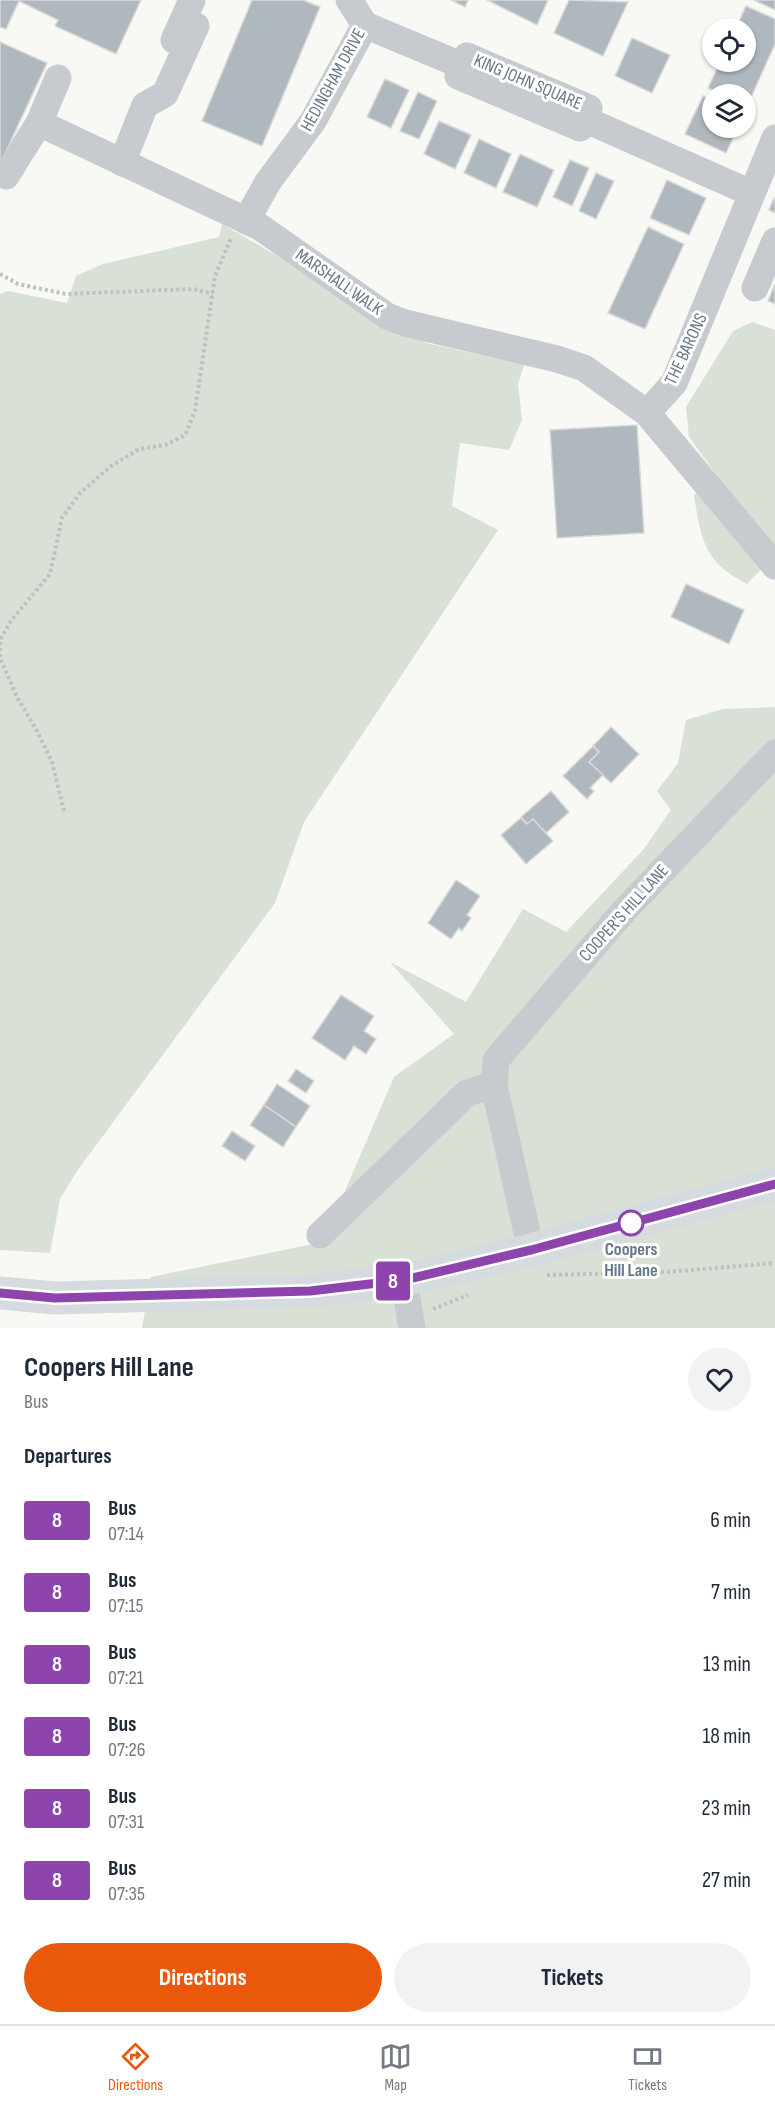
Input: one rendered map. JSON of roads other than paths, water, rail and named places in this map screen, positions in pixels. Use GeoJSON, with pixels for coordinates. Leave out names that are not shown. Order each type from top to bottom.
{"type":"FeatureCollection","features":[{"type":"Feature","properties":{"kind":"main road"},"geometry":{"type":"LineString","coordinates":[[0,1293],[55,1298],[310,1291],[535,1263],[775,1184]]}},
{"type":"Feature","properties":{"kind":"street","name":"HEDINGHAM DRIVE"},"geometry":{"type":"LineString","coordinates":[[243,219],[313,121],[365,25],[349,0]]}},
{"type":"Feature","properties":{"kind":"street"},"geometry":{"type":"LineString","coordinates":[[123,163],[145,105],[165,94],[194,13]]}},
{"type":"Feature","properties":{"kind":"street","name":"KING JOHN SQUARE"},"geometry":{"type":"LineString","coordinates":[[365,25],[463,66],[467,56],[589,108],[584,118],[751,193]]}},
{"type":"Feature","properties":{"kind":"street"},"geometry":{"type":"LineString","coordinates":[[6,176],[39,123],[57,78]]}},
{"type":"Feature","properties":{"kind":"street","name":"MARSHALL WALK"},"geometry":{"type":"LineString","coordinates":[[39,123],[260,227],[387,316],[405,323],[557,359],[585,368],[647,413]]}},
{"type":"Feature","properties":{"kind":"street","name":"THE BARONS"},"geometry":{"type":"LineString","coordinates":[[647,413],[674,383],[775,138]]}},
{"type":"Feature","properties":{"kind":"street"},"geometry":{"type":"LineString","coordinates":[[755,288],[775,241]]}},
{"type":"Feature","properties":{"kind":"street"},"geometry":{"type":"LineString","coordinates":[[647,413],[775,566]]}},
{"type":"Feature","properties":{"kind":"street","name":"COOPER'S HILL LANE"},"geometry":{"type":"LineString","coordinates":[[535,1263],[494,1085],[494,1071],[499,1054],[623,912],[775,753]]}},
{"type":"Feature","properties":{"kind":"street"},"geometry":{"type":"LineString","coordinates":[[320,1235],[467,1093],[494,1085]]}},
{"type":"Feature","properties":{"kind":"street"},"geometry":{"type":"LineString","coordinates":[[404,1280],[411,1323]]}},
{"type":"Feature","properties":{"kind":"place","name":"Coopers Hill Lane"},"geometry":{"type":"Point","coordinates":[631,1223]}}]}
